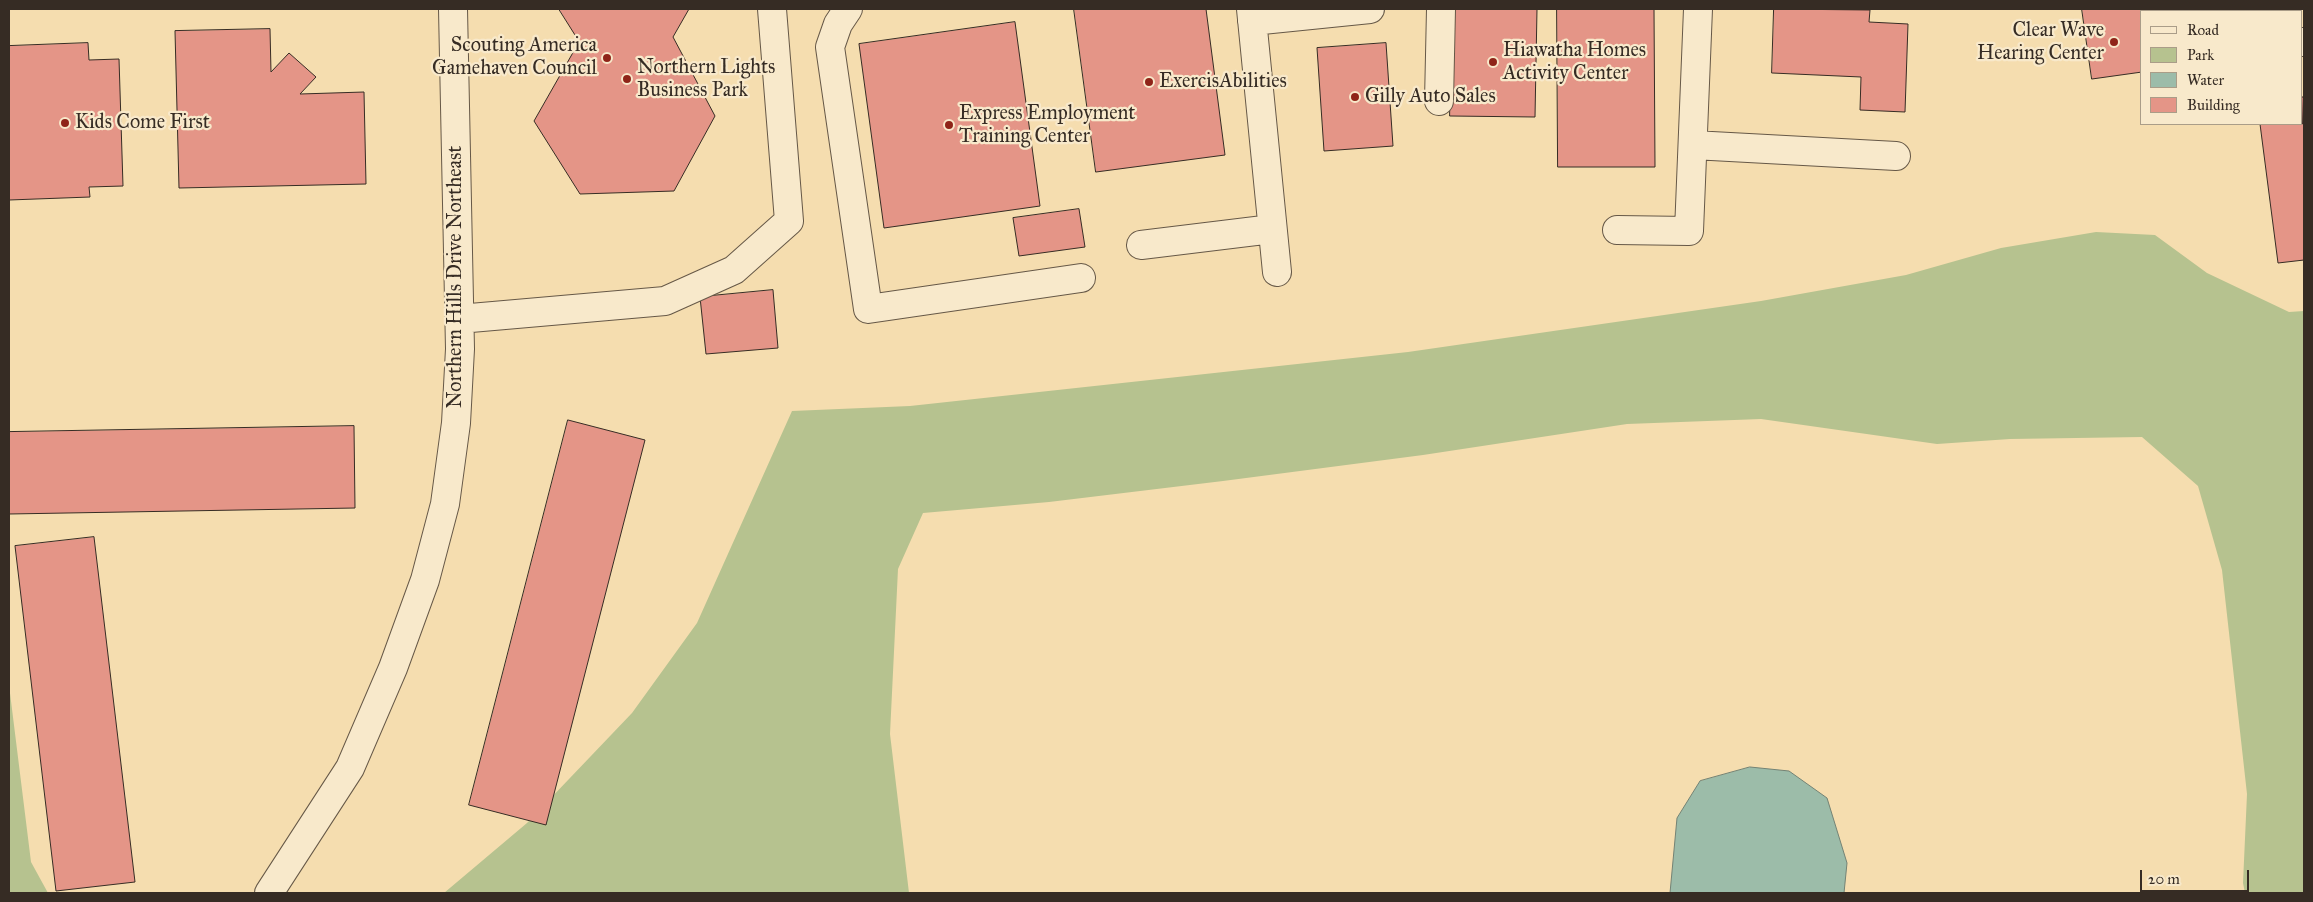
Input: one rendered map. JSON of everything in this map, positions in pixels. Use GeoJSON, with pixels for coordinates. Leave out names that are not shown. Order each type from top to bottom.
{"type":"FeatureCollection","features":[{"type":"Feature","properties":{"kind":"street","name":"Northern Hills Drive Northeast"},"geometry":{"type":"LineString","coordinates":[[269,893],[350,768],[393,668],[425,580],[445,504],[456,423],[460,319],[453,9]]}},
{"type":"Feature","properties":{"kind":"street"},"geometry":{"type":"LineString","coordinates":[[460,319],[665,300],[734,270],[788,221],[772,9]]}},
{"type":"Feature","properties":{"kind":"street"},"geometry":{"type":"LineString","coordinates":[[848,9],[838,24],[830,47],[868,309],[1081,278]]}},
{"type":"Feature","properties":{"kind":"street"},"geometry":{"type":"LineString","coordinates":[[1276,272],[1251,15],[1370,9]]}},
{"type":"Feature","properties":{"kind":"street"},"geometry":{"type":"LineString","coordinates":[[1439,101],[1441,9]]}},
{"type":"Feature","properties":{"kind":"street"},"geometry":{"type":"LineString","coordinates":[[1617,230],[1688,231],[1698,9]]}},
{"type":"Feature","properties":{"kind":"street"},"geometry":{"type":"LineString","coordinates":[[1693,146],[1896,156]]}},
{"type":"Feature","properties":{"kind":"street"},"geometry":{"type":"LineString","coordinates":[[1142,245],[1272,228]]}},
{"type":"Feature","properties":{"kind":"green space"},"geometry":{"type":"Polygon","coordinates":[[[2096,232],[2155,235],[2207,273],[2289,312],[2304,311],[2304,893],[2245,893],[2243,883],[2247,794],[2222,570],[2198,486],[2142,437],[2010,439],[1937,444],[1761,419],[1627,424],[1423,455],[1223,481],[1049,502],[923,513],[898,569],[890,734],[909,893],[444,893],[527,823],[632,713],[697,623],[792,411],[910,406],[1408,352],[1761,301],[1906,275],[2001,248],[2096,232]]]}},
{"type":"Feature","properties":{"kind":"green space"},"geometry":{"type":"Polygon","coordinates":[[[9,685],[31,862],[48,893],[9,893],[9,685]]]}},
{"type":"Feature","properties":{"kind":"water"},"geometry":{"type":"Polygon","coordinates":[[[1750,767],[1789,771],[1827,798],[1847,863],[1844,893],[1670,893],[1677,818],[1700,781],[1750,767]]]}},
{"type":"Feature","properties":{"kind":"building","name":"Northern Lights Business Park"},"geometry":{"type":"Polygon","coordinates":[[[559,9],[689,9],[673,37],[715,116],[674,191],[580,194],[534,121],[579,42],[559,9]]]}},
{"type":"Feature","properties":{"kind":"building","name":"ExercisAbilities"},"geometry":{"type":"Polygon","coordinates":[[[1074,9],[1206,9],[1225,155],[1096,172],[1074,9]]]}},
{"type":"Feature","properties":{"kind":"building","name":"Hiawatha Homes Activity Center"},"geometry":{"type":"Polygon","coordinates":[[[1452,9],[1537,9],[1535,117],[1450,116],[1452,9]]]}},
{"type":"Feature","properties":{"kind":"building"},"geometry":{"type":"Polygon","coordinates":[[[1557,9],[1654,9],[1655,167],[1558,167],[1557,9]]]}},
{"type":"Feature","properties":{"kind":"building"},"geometry":{"type":"Polygon","coordinates":[[[1774,9],[1870,10],[1869,22],[1908,24],[1905,112],[1860,110],[1861,77],[1772,73],[1774,9]]]}},
{"type":"Feature","properties":{"kind":"building","name":"Clear Wave Hearing Center"},"geometry":{"type":"Polygon","coordinates":[[[2082,9],[2192,9],[2140,10],[2140,72],[2092,79],[2082,9]]]}},
{"type":"Feature","properties":{"kind":"building","name":"Express Employment Training Center"},"geometry":{"type":"Polygon","coordinates":[[[1015,22],[1040,206],[884,228],[859,44],[1015,22]]]}},
{"type":"Feature","properties":{"kind":"building"},"geometry":{"type":"Polygon","coordinates":[[[270,29],[271,72],[289,53],[316,77],[300,94],[364,92],[366,184],[179,188],[175,31],[270,29]]]}},
{"type":"Feature","properties":{"kind":"building","name":"Kids Come First"},"geometry":{"type":"Polygon","coordinates":[[[88,43],[89,60],[119,59],[123,186],[89,187],[90,197],[9,200],[9,46],[88,43]]]}},
{"type":"Feature","properties":{"kind":"building","name":"Gilly Auto Sales"},"geometry":{"type":"Polygon","coordinates":[[[1386,43],[1393,146],[1324,151],[1317,48],[1386,43]]]}},
{"type":"Feature","properties":{"kind":"building"},"geometry":{"type":"Polygon","coordinates":[[[2304,97],[2304,260],[2278,263],[2260,125],[2303,125],[2304,97]]]}},
{"type":"Feature","properties":{"kind":"building"},"geometry":{"type":"Polygon","coordinates":[[[1079,209],[1085,247],[1019,256],[1013,218],[1079,209]]]}},
{"type":"Feature","properties":{"kind":"building"},"geometry":{"type":"Polygon","coordinates":[[[773,290],[778,348],[706,354],[700,297],[773,290]]]}},
{"type":"Feature","properties":{"kind":"building"},"geometry":{"type":"Polygon","coordinates":[[[568,420],[645,440],[546,825],[469,805],[568,420]]]}},
{"type":"Feature","properties":{"kind":"building"},"geometry":{"type":"Polygon","coordinates":[[[354,426],[355,508],[9,514],[9,432],[354,426]]]}},
{"type":"Feature","properties":{"kind":"building"},"geometry":{"type":"Polygon","coordinates":[[[94,537],[135,882],[56,891],[15,546],[94,537]]]}},
{"type":"Feature","properties":{"kind":"place","name":"Clear Wave Hearing Center"},"geometry":{"type":"Point","coordinates":[2114,42]}},
{"type":"Feature","properties":{"kind":"place","name":"Scouting America Gamehaven Council"},"geometry":{"type":"Point","coordinates":[607,58]}},
{"type":"Feature","properties":{"kind":"place","name":"Hiawatha Homes Activity Center"},"geometry":{"type":"Point","coordinates":[1493,62]}},
{"type":"Feature","properties":{"kind":"place","name":"Northern Lights Business Park"},"geometry":{"type":"Point","coordinates":[627,79]}},
{"type":"Feature","properties":{"kind":"place","name":"ExercisAbilities"},"geometry":{"type":"Point","coordinates":[1149,82]}},
{"type":"Feature","properties":{"kind":"place","name":"Gilly Auto Sales"},"geometry":{"type":"Point","coordinates":[1355,97]}},
{"type":"Feature","properties":{"kind":"place","name":"Kids Come First"},"geometry":{"type":"Point","coordinates":[65,123]}},
{"type":"Feature","properties":{"kind":"place","name":"Express Employment Training Center"},"geometry":{"type":"Point","coordinates":[949,125]}}]}
